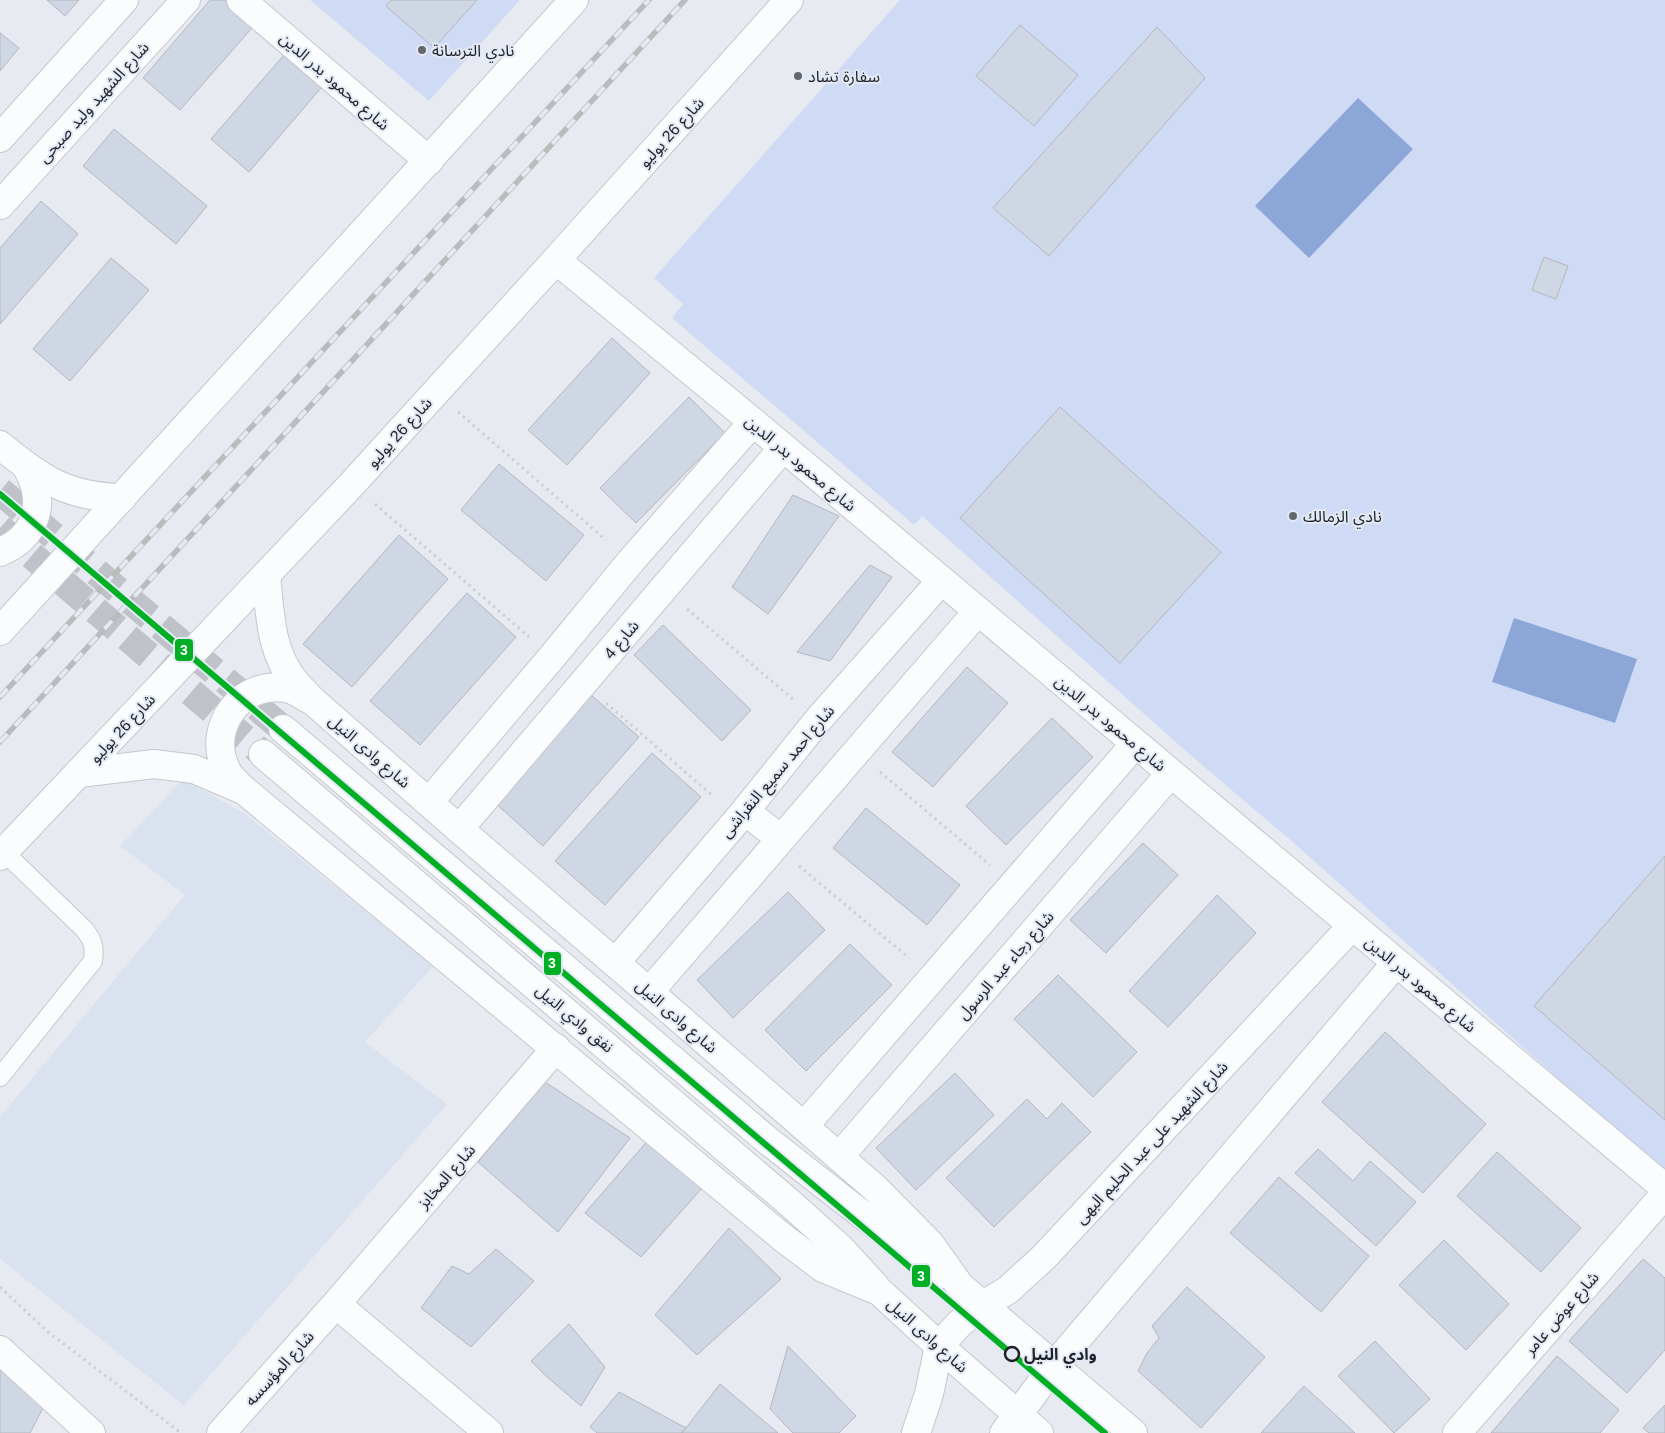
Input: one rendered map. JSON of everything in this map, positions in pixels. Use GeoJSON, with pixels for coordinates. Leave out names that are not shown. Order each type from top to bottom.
{"type":"FeatureCollection","features":[{"type":"Feature","properties":{"kind":"street"},"geometry":{"type":"LineString","coordinates":[[0,138],[124,0]]}},
{"type":"Feature","properties":{"kind":"street","name":"شارع الشهيد وليد صبحى"},"geometry":{"type":"LineString","coordinates":[[0,205],[186,0]]}},
{"type":"Feature","properties":{"kind":"street","name":"شارع محمود بدر الدين"},"geometry":{"type":"LineString","coordinates":[[241,0],[429,161]]}},
{"type":"Feature","properties":{"kind":"street"},"geometry":{"type":"LineString","coordinates":[[0,631],[574,0]]}},
{"type":"Feature","properties":{"kind":"street","name":"شارع 26 يوليو"},"geometry":{"type":"LineString","coordinates":[[2,854],[352,484],[789,0]]}},
{"type":"Feature","properties":{"kind":"street","name":"شارع محمود بدر الدين"},"geometry":{"type":"LineString","coordinates":[[556,260],[753,422],[1665,1188]]}},
{"type":"Feature","properties":{"kind":"street"},"geometry":{"type":"LineString","coordinates":[[429,802],[631,561],[753,422]]}},
{"type":"Feature","properties":{"kind":"street"},"geometry":{"type":"LineString","coordinates":[[0,445],[43,478],[68,490],[101,498],[122,498]]}},
{"type":"Feature","properties":{"kind":"street","name":"شارع 4"},"geometry":{"type":"LineString","coordinates":[[459,830],[783,448]]}},
{"type":"Feature","properties":{"kind":"street"},"geometry":{"type":"LineString","coordinates":[[0,552],[13,546],[24,536],[32,524],[37,509],[38,494],[34,479],[26,466]]}},
{"type":"Feature","properties":{"kind":"street","name":"شارع وادى النيل"},"geometry":{"type":"LineString","coordinates":[[266,575],[271,628],[276,647],[286,669],[295,682],[314,702],[459,830],[616,963],[876,1189],[930,1244],[960,1286],[1133,1433]]}},
{"type":"Feature","properties":{"kind":"street","name":"شارع احمد سميع النقراشى"},"geometry":{"type":"LineString","coordinates":[[616,963],[745,811],[818,720],[941,580]]}},
{"type":"Feature","properties":{"kind":"street"},"geometry":{"type":"LineString","coordinates":[[649,992],[978,612]]}},
{"type":"Feature","properties":{"kind":"street"},"geometry":{"type":"LineString","coordinates":[[245,791],[227,771],[219,746],[224,720],[240,699],[264,688],[291,689],[314,702]]}},
{"type":"Feature","properties":{"kind":"street","name":"نفق وادي النيل"},"geometry":{"type":"LineString","coordinates":[[283,729],[768,1140],[906,1249],[960,1286]]}},
{"type":"Feature","properties":{"kind":"street"},"geometry":{"type":"LineString","coordinates":[[804,1126],[1135,744]]}},
{"type":"Feature","properties":{"kind":"street","name":"نفق وادي النيل"},"geometry":{"type":"LineString","coordinates":[[263,754],[791,1204],[841,1249],[879,1291]]}},
{"type":"Feature","properties":{"kind":"street","name":"شارع وادى النيل"},"geometry":{"type":"LineString","coordinates":[[79,773],[154,764],[194,770],[245,791],[556,1048],[714,1182],[823,1268],[879,1291],[939,1346],[1011,1424],[1039,1433]]}},
{"type":"Feature","properties":{"kind":"street","name":"شارع رجاء عبد الرسول"},"geometry":{"type":"LineString","coordinates":[[839,1157],[1170,773]]}},
{"type":"Feature","properties":{"kind":"street"},"geometry":{"type":"LineString","coordinates":[[745,811],[778,843]]}},
{"type":"Feature","properties":{"kind":"street","name":"شارع الشهيد على عبد الحليم البهى"},"geometry":{"type":"LineString","coordinates":[[939,1346],[959,1324],[983,1305],[1008,1290],[1044,1257],[1352,926]]}},
{"type":"Feature","properties":{"kind":"street"},"geometry":{"type":"LineString","coordinates":[[1011,1424],[1054,1366],[1396,962]]}},
{"type":"Feature","properties":{"kind":"street","name":"شارع المخابز"},"geometry":{"type":"LineString","coordinates":[[336,1304],[556,1048]]}},
{"type":"Feature","properties":{"kind":"street","name":"شارع عوض عامر"},"geometry":{"type":"LineString","coordinates":[[1457,1433],[1665,1194]]}},
{"type":"Feature","properties":{"kind":"street"},"geometry":{"type":"LineString","coordinates":[[336,1304],[489,1433]]}},
{"type":"Feature","properties":{"kind":"street","name":"شارع المؤسسه"},"geometry":{"type":"LineString","coordinates":[[221,1433],[336,1304]]}},
{"type":"Feature","properties":{"kind":"street"},"geometry":{"type":"LineString","coordinates":[[916,1433],[929,1394],[939,1346]]}},
{"type":"Feature","properties":{"kind":"street"},"geometry":{"type":"LineString","coordinates":[[0,1350],[91,1433]]}},
{"type":"Feature","properties":{"kind":"lane"},"geometry":{"type":"LineString","coordinates":[[0,1077],[93,961],[95,949],[92,938],[84,929],[2,854]]}},
{"type":"Feature","properties":{"kind":"path"},"geometry":{"type":"LineString","coordinates":[[435,392],[631,561]]}},
{"type":"Feature","properties":{"kind":"path"},"geometry":{"type":"LineString","coordinates":[[663,588],[818,720]]}},
{"type":"Feature","properties":{"kind":"path"},"geometry":{"type":"LineString","coordinates":[[856,752],[1013,885]]}},
{"type":"Feature","properties":{"kind":"path"},"geometry":{"type":"LineString","coordinates":[[778,843],[933,978]]}},
{"type":"Feature","properties":{"kind":"path"},"geometry":{"type":"LineString","coordinates":[[0,1287],[48,1332],[180,1433]]}},
{"type":"Feature","properties":{"kind":"shaded area","name":"نادي الترسانة"},"geometry":{"type":"Polygon","coordinates":[[[310,0],[520,0],[429,101],[310,0]]]}},
{"type":"Feature","properties":{"kind":"shaded area","name":"نادي الزمالك"},"geometry":{"type":"Polygon","coordinates":[[[900,0],[1665,0],[1665,1174],[1295,844],[1188,753],[922,516],[914,525],[672,318],[683,304],[654,278],[900,0]]]}},
{"type":"Feature","properties":{"kind":"shaded area"},"geometry":{"type":"Polygon","coordinates":[[[183,779],[245,814],[433,966],[365,1042],[447,1104],[184,1405],[0,1259],[0,1117],[185,895],[120,846],[183,779]]]}},
{"type":"Feature","properties":{"kind":"water"},"geometry":{"type":"Polygon","coordinates":[[[1358,98],[1413,149],[1309,258],[1255,206],[1358,98]]]}},
{"type":"Feature","properties":{"kind":"water"},"geometry":{"type":"Polygon","coordinates":[[[1514,618],[1637,659],[1615,723],[1492,682],[1514,618]]]}},
{"type":"Feature","properties":{"kind":"building"},"geometry":{"type":"Polygon","coordinates":[[[47,0],[79,0],[65,16],[47,0]]]}},
{"type":"Feature","properties":{"kind":"building"},"geometry":{"type":"Polygon","coordinates":[[[210,0],[236,0],[259,20],[180,110],[143,78],[210,0]]]}},
{"type":"Feature","properties":{"kind":"building"},"geometry":{"type":"Polygon","coordinates":[[[391,0],[477,0],[434,48],[386,6],[391,0]]]}},
{"type":"Feature","properties":{"kind":"building"},"geometry":{"type":"Polygon","coordinates":[[[1020,25],[1078,75],[1034,126],[976,76],[1020,25]]]}},
{"type":"Feature","properties":{"kind":"building"},"geometry":{"type":"Polygon","coordinates":[[[1157,27],[1205,78],[1049,256],[993,208],[1157,27]]]}},
{"type":"Feature","properties":{"kind":"building"},"geometry":{"type":"Polygon","coordinates":[[[0,33],[19,48],[0,71],[0,33]]]}},
{"type":"Feature","properties":{"kind":"building"},"geometry":{"type":"Polygon","coordinates":[[[290,48],[327,81],[249,172],[211,139],[290,48]]]}},
{"type":"Feature","properties":{"kind":"building"},"geometry":{"type":"Polygon","coordinates":[[[114,129],[207,206],[176,244],[83,166],[114,129]]]}},
{"type":"Feature","properties":{"kind":"building"},"geometry":{"type":"Polygon","coordinates":[[[41,201],[78,234],[0,324],[0,248],[41,201]]]}},
{"type":"Feature","properties":{"kind":"building"},"geometry":{"type":"Polygon","coordinates":[[[1544,257],[1568,266],[1556,299],[1532,290],[1544,257]]]}},
{"type":"Feature","properties":{"kind":"building"},"geometry":{"type":"Polygon","coordinates":[[[111,258],[149,290],[70,381],[33,349],[111,258]]]}},
{"type":"Feature","properties":{"kind":"building"},"geometry":{"type":"Polygon","coordinates":[[[612,338],[650,373],[567,465],[528,430],[612,338]]]}},
{"type":"Feature","properties":{"kind":"building"},"geometry":{"type":"Polygon","coordinates":[[[689,397],[725,433],[636,523],[600,488],[689,397]]]}},
{"type":"Feature","properties":{"kind":"building"},"geometry":{"type":"Polygon","coordinates":[[[1060,407],[1221,552],[1120,663],[960,518],[1060,407]]]}},
{"type":"Feature","properties":{"kind":"building"},"geometry":{"type":"Polygon","coordinates":[[[499,464],[584,535],[546,581],[461,510],[499,464]]]}},
{"type":"Feature","properties":{"kind":"building"},"geometry":{"type":"Polygon","coordinates":[[[793,495],[839,516],[768,614],[732,587],[793,495]]]}},
{"type":"Feature","properties":{"kind":"building"},"geometry":{"type":"Polygon","coordinates":[[[399,535],[448,579],[352,687],[303,644],[399,535]]]}},
{"type":"Feature","properties":{"kind":"building"},"geometry":{"type":"Polygon","coordinates":[[[870,565],[892,577],[830,661],[797,652],[870,565]]]}},
{"type":"Feature","properties":{"kind":"building"},"geometry":{"type":"Polygon","coordinates":[[[467,593],[516,637],[420,745],[370,701],[467,593]]]}},
{"type":"Feature","properties":{"kind":"building"},"geometry":{"type":"Polygon","coordinates":[[[663,625],[751,710],[722,741],[634,655],[663,625]]]}},
{"type":"Feature","properties":{"kind":"building"},"geometry":{"type":"Polygon","coordinates":[[[967,667],[1008,703],[933,787],[892,752],[967,667]]]}},
{"type":"Feature","properties":{"kind":"building"},"geometry":{"type":"Polygon","coordinates":[[[590,694],[639,737],[543,846],[494,802],[590,694]]]}},
{"type":"Feature","properties":{"kind":"building"},"geometry":{"type":"Polygon","coordinates":[[[1052,718],[1093,757],[1006,845],[966,806],[1052,718]]]}},
{"type":"Feature","properties":{"kind":"building"},"geometry":{"type":"Polygon","coordinates":[[[652,753],[701,797],[605,905],[555,861],[652,753]]]}},
{"type":"Feature","properties":{"kind":"building"},"geometry":{"type":"Polygon","coordinates":[[[866,808],[960,885],[927,925],[833,848],[866,808]]]}},
{"type":"Feature","properties":{"kind":"building"},"geometry":{"type":"Polygon","coordinates":[[[1143,843],[1178,875],[1106,953],[1070,920],[1143,843]]]}},
{"type":"Feature","properties":{"kind":"building"},"geometry":{"type":"Polygon","coordinates":[[[1665,856],[1665,1120],[1534,1006],[1665,856]]]}},
{"type":"Feature","properties":{"kind":"building"},"geometry":{"type":"Polygon","coordinates":[[[788,892],[825,930],[733,1018],[697,980],[788,892]]]}},
{"type":"Feature","properties":{"kind":"building"},"geometry":{"type":"Polygon","coordinates":[[[1217,895],[1256,933],[1168,1027],[1129,991],[1217,895]]]}},
{"type":"Feature","properties":{"kind":"building"},"geometry":{"type":"Polygon","coordinates":[[[850,944],[892,985],[806,1071],[765,1030],[850,944]]]}},
{"type":"Feature","properties":{"kind":"building"},"geometry":{"type":"Polygon","coordinates":[[[1058,975],[1137,1052],[1093,1097],[1014,1019],[1058,975]]]}},
{"type":"Feature","properties":{"kind":"building"},"geometry":{"type":"Polygon","coordinates":[[[1385,1032],[1486,1124],[1423,1193],[1322,1102],[1385,1032]]]}},
{"type":"Feature","properties":{"kind":"building"},"geometry":{"type":"Polygon","coordinates":[[[955,1073],[994,1115],[916,1190],[876,1148],[955,1073]]]}},
{"type":"Feature","properties":{"kind":"building"},"geometry":{"type":"Polygon","coordinates":[[[545,1082],[630,1138],[558,1232],[478,1162],[545,1082]]]}},
{"type":"Feature","properties":{"kind":"building"},"geometry":{"type":"Polygon","coordinates":[[[1027,1099],[1047,1119],[1062,1103],[1091,1132],[994,1227],[946,1178],[1027,1099]]]}},
{"type":"Feature","properties":{"kind":"building"},"geometry":{"type":"Polygon","coordinates":[[[650,1138],[702,1188],[641,1257],[585,1213],[650,1138]]]}},
{"type":"Feature","properties":{"kind":"building"},"geometry":{"type":"Polygon","coordinates":[[[1318,1149],[1353,1181],[1370,1161],[1416,1202],[1376,1246],[1295,1173],[1318,1149]]]}},
{"type":"Feature","properties":{"kind":"building"},"geometry":{"type":"Polygon","coordinates":[[[1497,1152],[1581,1228],[1541,1272],[1457,1196],[1497,1152]]]}},
{"type":"Feature","properties":{"kind":"building"},"geometry":{"type":"Polygon","coordinates":[[[1279,1177],[1369,1256],[1321,1312],[1230,1233],[1279,1177]]]}},
{"type":"Feature","properties":{"kind":"building"},"geometry":{"type":"Polygon","coordinates":[[[729,1228],[781,1279],[697,1355],[655,1315],[729,1228]]]}},
{"type":"Feature","properties":{"kind":"building"},"geometry":{"type":"Polygon","coordinates":[[[1444,1240],[1509,1304],[1466,1350],[1399,1285],[1444,1240]]]}},
{"type":"Feature","properties":{"kind":"building"},"geometry":{"type":"Polygon","coordinates":[[[496,1249],[534,1281],[471,1347],[421,1308],[452,1266],[469,1274],[496,1249]]]}},
{"type":"Feature","properties":{"kind":"building"},"geometry":{"type":"Polygon","coordinates":[[[1643,1259],[1665,1278],[1665,1350],[1627,1393],[1569,1341],[1643,1259]]]}},
{"type":"Feature","properties":{"kind":"building"},"geometry":{"type":"Polygon","coordinates":[[[1187,1287],[1265,1357],[1201,1428],[1138,1371],[1147,1353],[1159,1338],[1152,1326],[1187,1287]]]}},
{"type":"Feature","properties":{"kind":"building"},"geometry":{"type":"Polygon","coordinates":[[[569,1324],[605,1367],[581,1406],[531,1361],[569,1324]]]}},
{"type":"Feature","properties":{"kind":"building"},"geometry":{"type":"Polygon","coordinates":[[[1375,1341],[1430,1399],[1394,1433],[1338,1376],[1375,1341]]]}},
{"type":"Feature","properties":{"kind":"building"},"geometry":{"type":"Polygon","coordinates":[[[788,1346],[856,1416],[839,1433],[793,1433],[770,1409],[788,1346]]]}},
{"type":"Feature","properties":{"kind":"building"},"geometry":{"type":"Polygon","coordinates":[[[1557,1356],[1619,1410],[1600,1433],[1491,1433],[1557,1356]]]}},
{"type":"Feature","properties":{"kind":"building"},"geometry":{"type":"Polygon","coordinates":[[[0,1364],[44,1406],[30,1433],[0,1433],[0,1364]]]}},
{"type":"Feature","properties":{"kind":"building"},"geometry":{"type":"Polygon","coordinates":[[[720,1384],[778,1433],[682,1433],[720,1384]]]}},
{"type":"Feature","properties":{"kind":"building"},"geometry":{"type":"Polygon","coordinates":[[[1304,1386],[1355,1433],[1261,1433],[1304,1386]]]}},
{"type":"Feature","properties":{"kind":"building"},"geometry":{"type":"Polygon","coordinates":[[[619,1392],[686,1428],[681,1433],[597,1433],[590,1427],[619,1392]]]}},
{"type":"Feature","properties":{"kind":"building"},"geometry":{"type":"Polygon","coordinates":[[[1665,1405],[1665,1433],[1649,1433],[1643,1428],[1665,1405]]]}},
{"type":"Feature","properties":{"kind":"tunnel"},"geometry":{"type":"LineString","coordinates":[[0,491],[283,729]]}},
{"type":"Feature","properties":{"kind":"tunnel"},"geometry":{"type":"LineString","coordinates":[[0,528],[263,754]]}},
{"type":"Feature","properties":{"kind":"railway"},"geometry":{"type":"LineString","coordinates":[[0,697],[649,0]]}},
{"type":"Feature","properties":{"kind":"railway"},"geometry":{"type":"LineString","coordinates":[[0,742],[685,0]]}},
{"type":"Feature","properties":{"kind":"transit line","name":"3"},"geometry":{"type":"LineString","coordinates":[[0,494],[1105,1433]]}},
{"type":"Feature","properties":{"kind":"place","name":"نادي الترسانة"},"geometry":{"type":"Point","coordinates":[422,50]}},
{"type":"Feature","properties":{"kind":"place","name":"سفارة تشاد"},"geometry":{"type":"Point","coordinates":[798,76]}},
{"type":"Feature","properties":{"kind":"place","name":"نادي الزمالك"},"geometry":{"type":"Point","coordinates":[1293,516]}},
{"type":"Feature","properties":{"kind":"place","name":"وادي النيل"},"geometry":{"type":"Point","coordinates":[1012,1354]}}]}
